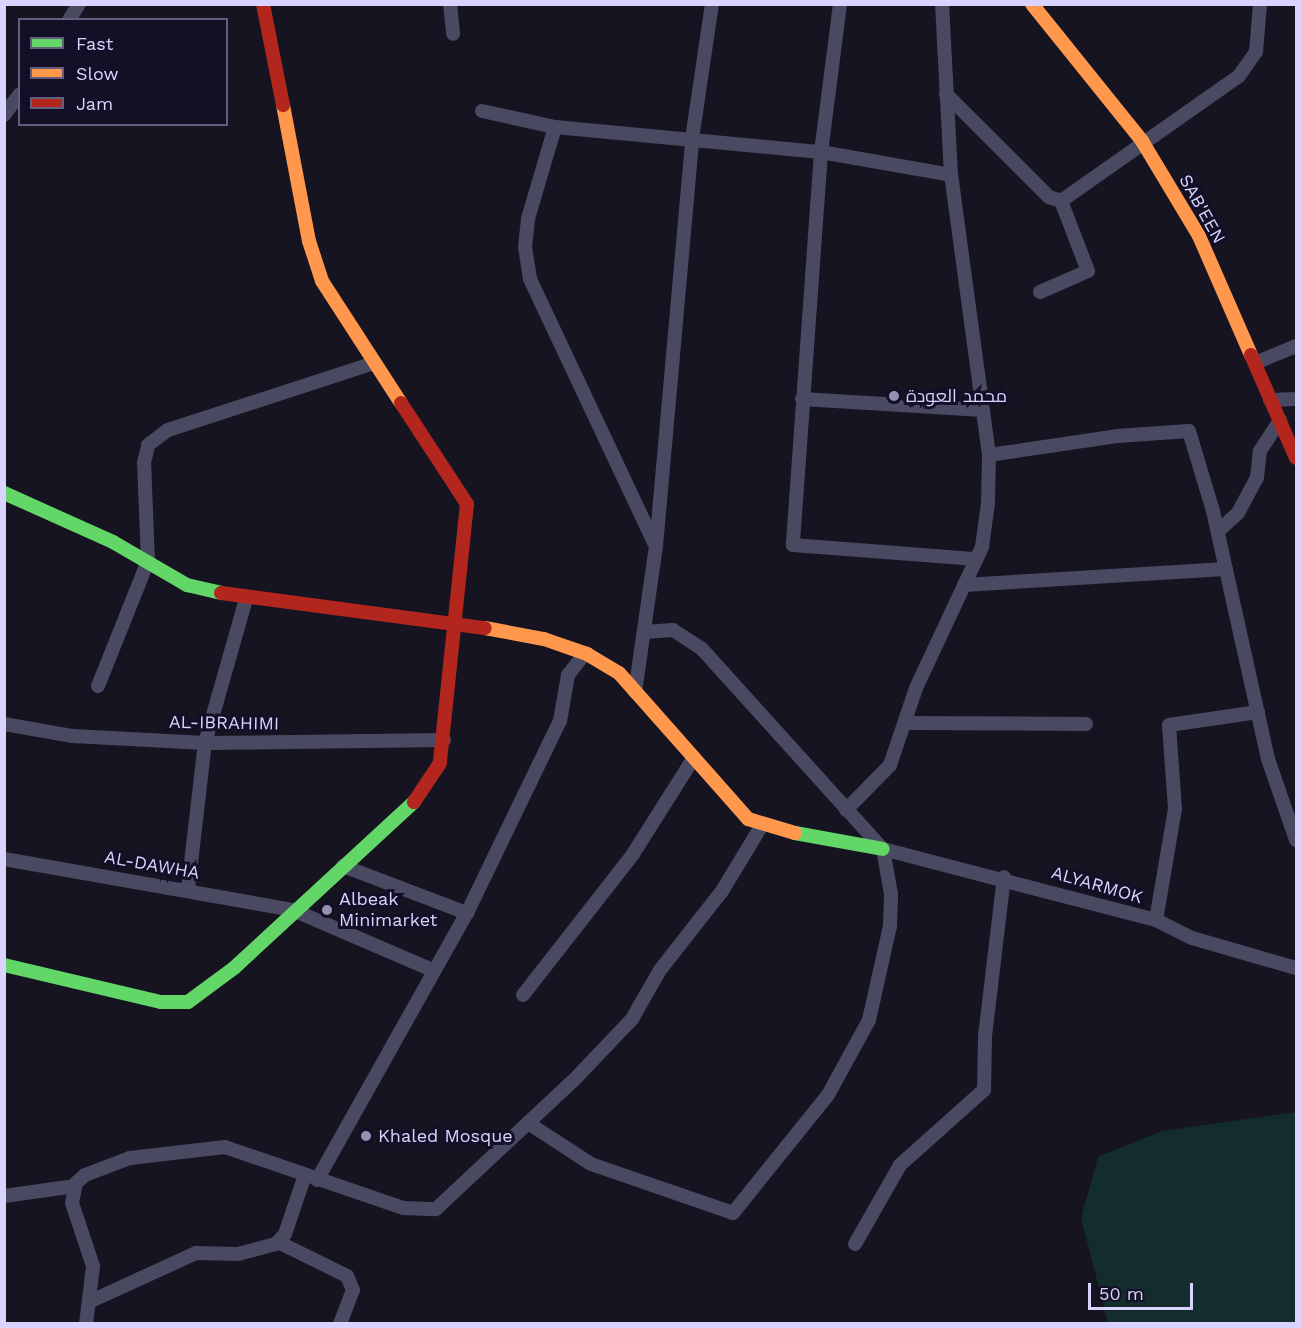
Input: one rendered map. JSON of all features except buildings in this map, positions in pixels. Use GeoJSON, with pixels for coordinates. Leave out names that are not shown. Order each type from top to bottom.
{"type":"FeatureCollection","features":[{"type":"Feature","properties":{"kind":"street"},"geometry":{"type":"LineString","coordinates":[[70,18],[79,4]]}},
{"type":"Feature","properties":{"kind":"street"},"geometry":{"type":"LineString","coordinates":[[4,965],[161,1002],[188,1002],[234,968],[293,910],[435,779],[444,740],[467,504],[322,281],[309,241],[263,4]]}},
{"type":"Feature","properties":{"kind":"street"},"geometry":{"type":"LineString","coordinates":[[450,4],[453,34]]}},
{"type":"Feature","properties":{"kind":"street"},"geometry":{"type":"LineString","coordinates":[[635,692],[656,546],[692,139],[712,4]]}},
{"type":"Feature","properties":{"kind":"street"},"geometry":{"type":"LineString","coordinates":[[840,4],[821,152],[793,545],[976,559]]}},
{"type":"Feature","properties":{"kind":"street"},"geometry":{"type":"LineString","coordinates":[[846,810],[882,776],[976,559],[988,503],[989,455],[951,175],[942,4]]}},
{"type":"Feature","properties":{"kind":"street","name":"SAB'EEN"},"geometry":{"type":"LineString","coordinates":[[1032,4],[1142,141],[1200,236],[1296,458]]}},
{"type":"Feature","properties":{"kind":"street"},"geometry":{"type":"LineString","coordinates":[[1061,201],[1246,69],[1259,42],[1260,4]]}},
{"type":"Feature","properties":{"kind":"street"},"geometry":{"type":"LineString","coordinates":[[946,94],[1049,197],[1061,201]]}},
{"type":"Feature","properties":{"kind":"street"},"geometry":{"type":"LineString","coordinates":[[4,115],[18,97]]}},
{"type":"Feature","properties":{"kind":"street"},"geometry":{"type":"LineString","coordinates":[[482,111],[555,126],[821,152],[951,175]]}},
{"type":"Feature","properties":{"kind":"street"},"geometry":{"type":"LineString","coordinates":[[555,126],[528,219],[525,247],[530,279],[656,546]]}},
{"type":"Feature","properties":{"kind":"street"},"geometry":{"type":"LineString","coordinates":[[1040,292],[1088,271],[1061,201]]}},
{"type":"Feature","properties":{"kind":"street"},"geometry":{"type":"LineString","coordinates":[[1255,363],[1296,346]]}},
{"type":"Feature","properties":{"kind":"street"},"geometry":{"type":"LineString","coordinates":[[98,686],[148,561],[144,463],[156,436],[374,363]]}},
{"type":"Feature","properties":{"kind":"street"},"geometry":{"type":"LineString","coordinates":[[802,399],[983,410]]}},
{"type":"Feature","properties":{"kind":"street"},"geometry":{"type":"LineString","coordinates":[[1270,400],[1296,399]]}},
{"type":"Feature","properties":{"kind":"street"},"geometry":{"type":"LineString","coordinates":[[1218,531],[1238,513],[1257,478],[1260,451],[1280,420]]}},
{"type":"Feature","properties":{"kind":"street"},"geometry":{"type":"LineString","coordinates":[[989,455],[1117,436],[1189,431],[1218,531],[1268,759],[1296,840]]}},
{"type":"Feature","properties":{"kind":"street","name":"ALYARMOK"},"geometry":{"type":"LineString","coordinates":[[4,493],[148,561],[187,585],[246,599],[455,622],[544,639],[585,653],[606,663],[635,692],[748,819],[762,825],[883,849],[1004,877],[1156,920],[1192,938],[1296,968]]}},
{"type":"Feature","properties":{"kind":"street"},"geometry":{"type":"LineString","coordinates":[[964,585],[1226,569]]}},
{"type":"Feature","properties":{"kind":"street"},"geometry":{"type":"LineString","coordinates":[[188,889],[205,743],[246,599]]}},
{"type":"Feature","properties":{"kind":"street"},"geometry":{"type":"LineString","coordinates":[[528,1123],[591,1164],[733,1214],[828,1095],[869,1020],[890,926],[891,894],[883,849],[702,649],[673,630],[644,633]]}},
{"type":"Feature","properties":{"kind":"street"},"geometry":{"type":"LineString","coordinates":[[278,1242],[311,1177],[467,913],[560,721],[568,675],[585,653]]}},
{"type":"Feature","properties":{"kind":"street"},"geometry":{"type":"LineString","coordinates":[[1156,920],[1175,809],[1169,725],[1258,712]]}},
{"type":"Feature","properties":{"kind":"street"},"geometry":{"type":"LineString","coordinates":[[905,723],[1086,724]]}},
{"type":"Feature","properties":{"kind":"street","name":"AL-IBRAHIMI"},"geometry":{"type":"LineString","coordinates":[[4,724],[73,736],[205,743],[444,740]]}},
{"type":"Feature","properties":{"kind":"street"},"geometry":{"type":"LineString","coordinates":[[523,995],[633,854],[693,759]]}},
{"type":"Feature","properties":{"kind":"street"},"geometry":{"type":"LineString","coordinates":[[86,1323],[93,1266],[72,1203],[75,1186],[85,1175],[105,1165],[207,1147],[244,1151],[311,1177],[403,1208],[436,1209],[528,1123],[632,1019],[660,970],[722,891],[762,825]]}},
{"type":"Feature","properties":{"kind":"street","name":"AL-DAWHA"},"geometry":{"type":"LineString","coordinates":[[4,859],[188,889],[293,910],[432,970]]}},
{"type":"Feature","properties":{"kind":"street"},"geometry":{"type":"LineString","coordinates":[[343,866],[467,913]]}},
{"type":"Feature","properties":{"kind":"street"},"geometry":{"type":"LineString","coordinates":[[855,1244],[900,1164],[984,1090],[985,1036],[1004,877]]}},
{"type":"Feature","properties":{"kind":"street"},"geometry":{"type":"LineString","coordinates":[[4,1196],[75,1186]]}},
{"type":"Feature","properties":{"kind":"street"},"geometry":{"type":"LineString","coordinates":[[89,1302],[189,1255],[238,1254],[278,1242],[348,1276],[353,1290],[340,1323]]}},
{"type":"Feature","properties":{"kind":"green space"},"geometry":{"type":"Polygon","coordinates":[[[1296,1112],[1296,1323],[1108,1323],[1081,1218],[1098,1157],[1162,1131],[1296,1112]]]}},
{"type":"Feature","properties":{"kind":"traffic: fast"},"geometry":{"type":"LineString","coordinates":[[4,493],[113,542],[187,585],[221,593]]}},
{"type":"Feature","properties":{"kind":"traffic: fast"},"geometry":{"type":"LineString","coordinates":[[4,965],[161,1002],[188,1002],[234,968],[414,802]]}},
{"type":"Feature","properties":{"kind":"traffic: fast"},"geometry":{"type":"LineString","coordinates":[[795,833],[883,849]]}},
{"type":"Feature","properties":{"kind":"traffic: slow"},"geometry":{"type":"LineString","coordinates":[[1032,4],[1142,141],[1199,236],[1251,355]]}},
{"type":"Feature","properties":{"kind":"traffic: slow"},"geometry":{"type":"LineString","coordinates":[[283,105],[309,241],[322,281],[401,403]]}},
{"type":"Feature","properties":{"kind":"traffic: slow"},"geometry":{"type":"LineString","coordinates":[[485,628],[544,639],[587,654],[619,673],[748,819],[795,833]]}},
{"type":"Feature","properties":{"kind":"traffic: jam"},"geometry":{"type":"LineString","coordinates":[[263,4],[283,105]]}},
{"type":"Feature","properties":{"kind":"traffic: jam"},"geometry":{"type":"LineString","coordinates":[[1251,355],[1296,458]]}},
{"type":"Feature","properties":{"kind":"traffic: jam"},"geometry":{"type":"LineString","coordinates":[[401,403],[467,504],[440,763],[414,802]]}},
{"type":"Feature","properties":{"kind":"traffic: jam"},"geometry":{"type":"LineString","coordinates":[[221,593],[485,628]]}},
{"type":"Feature","properties":{"kind":"place","name":"محمد العودة"},"geometry":{"type":"Point","coordinates":[894,396]}},
{"type":"Feature","properties":{"kind":"place","name":"Albeak Minimarket"},"geometry":{"type":"Point","coordinates":[327,910]}},
{"type":"Feature","properties":{"kind":"place","name":"Khaled Mosque"},"geometry":{"type":"Point","coordinates":[366,1136]}}]}
